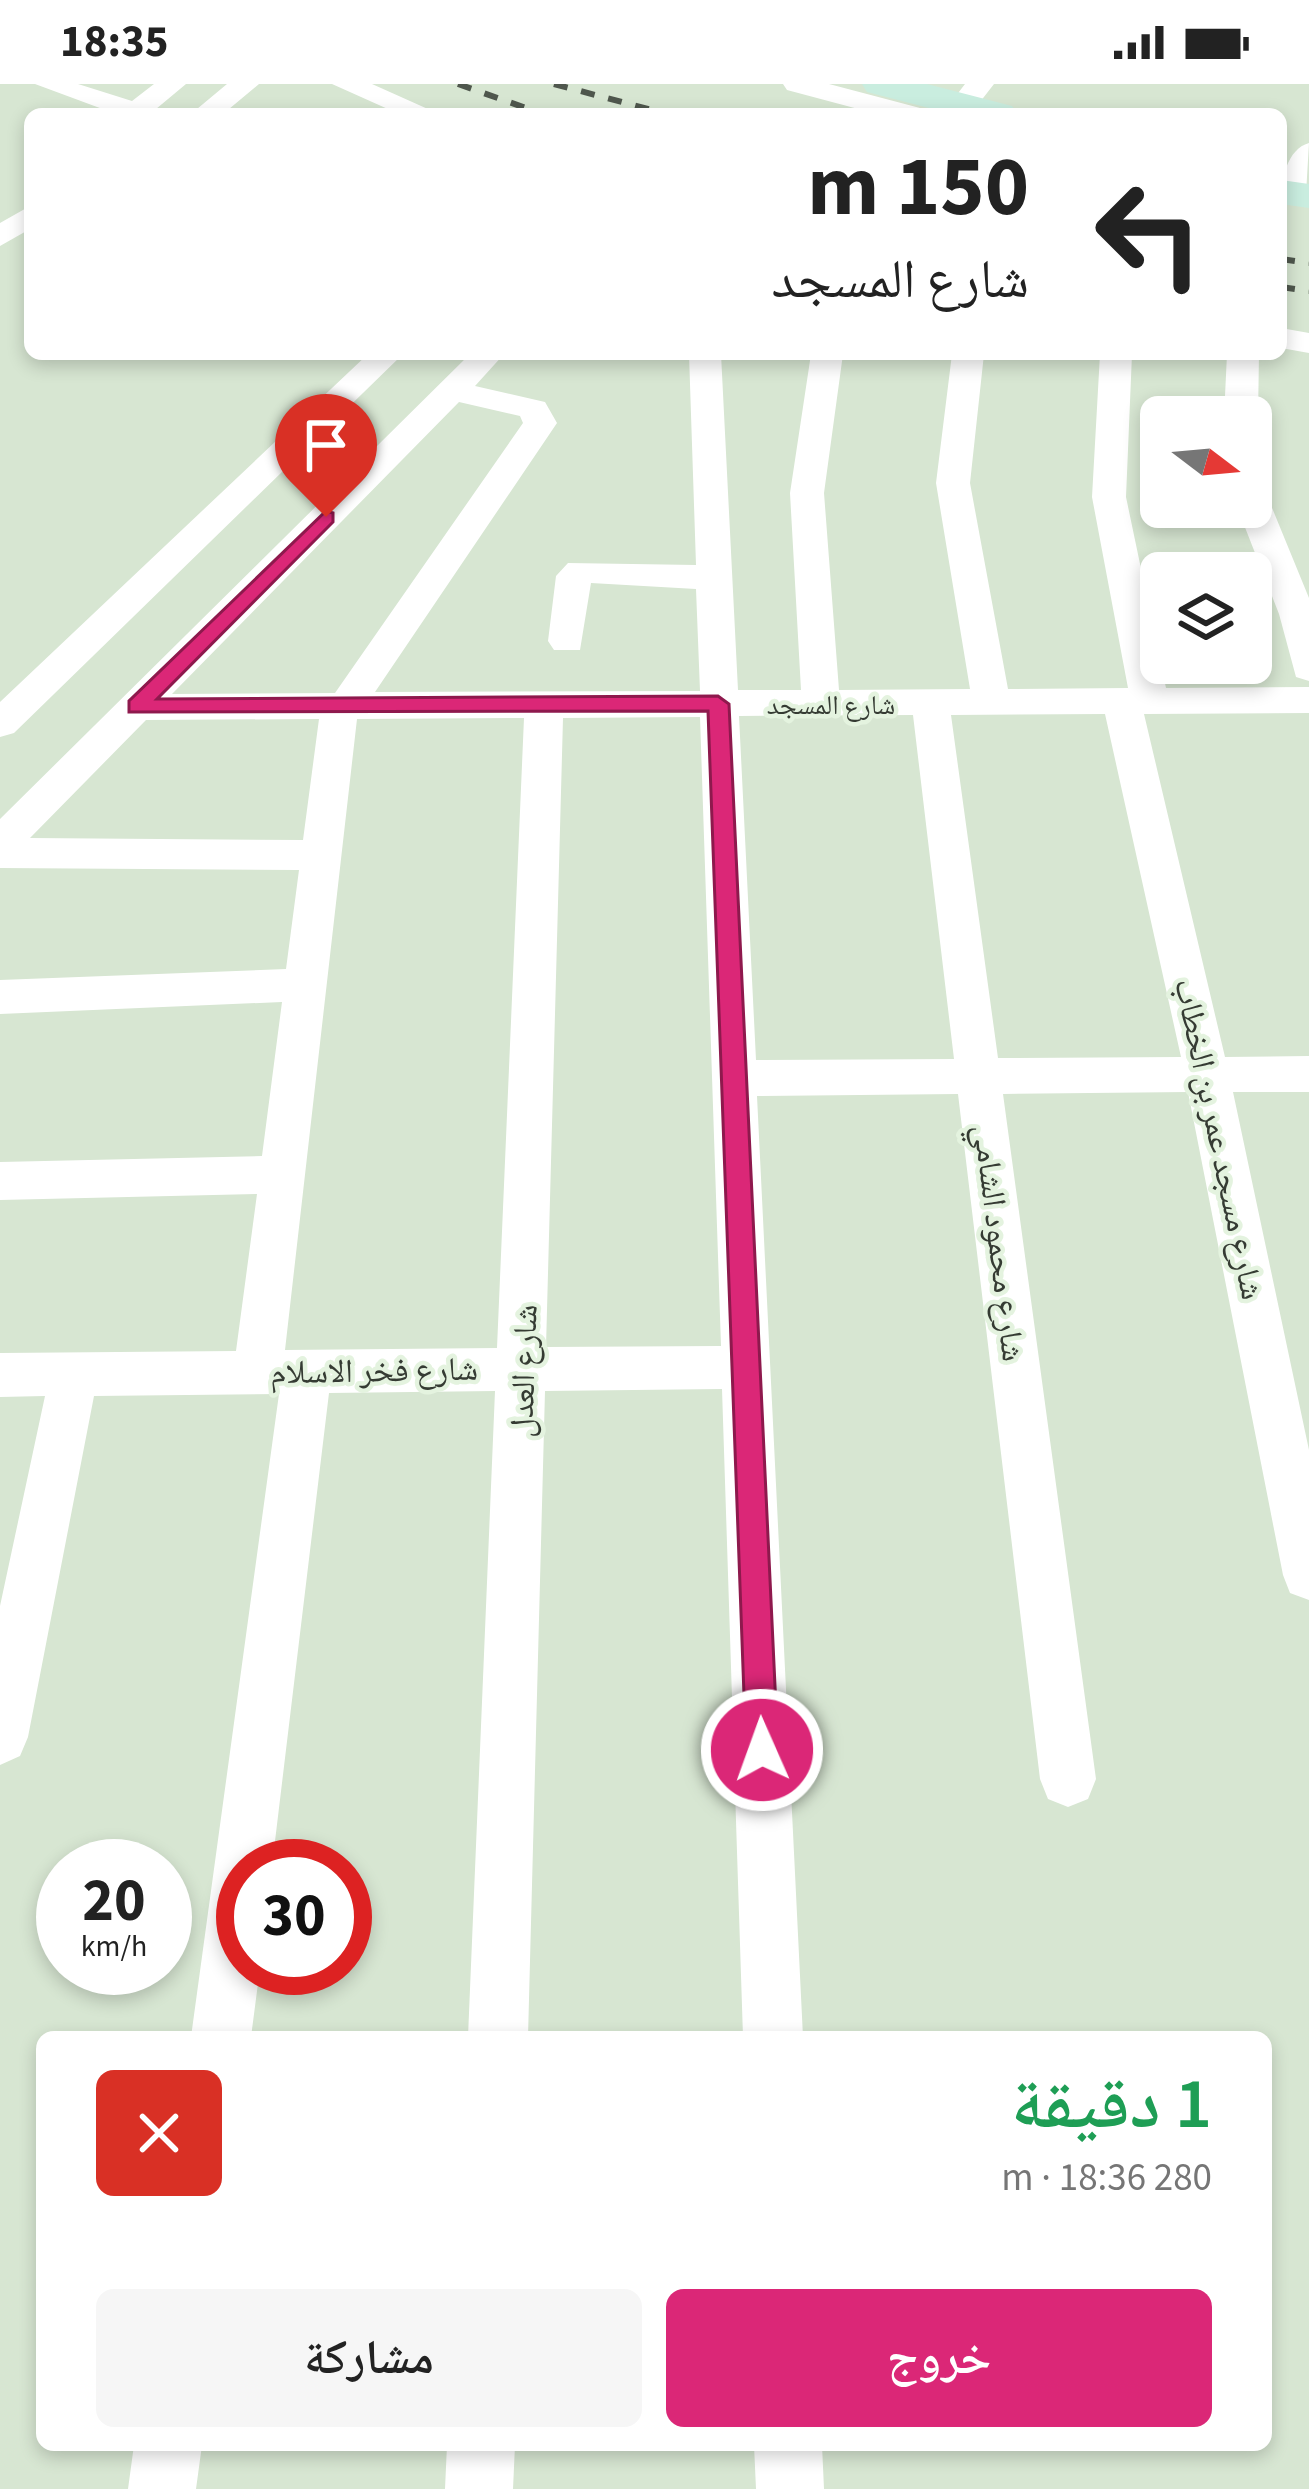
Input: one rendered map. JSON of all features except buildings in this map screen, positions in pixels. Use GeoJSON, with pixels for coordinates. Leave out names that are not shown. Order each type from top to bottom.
{"type":"FeatureCollection","features":[{"type":"Feature","properties":{"kind":"main road"},"geometry":{"type":"LineString","coordinates":[[881,84],[980,101]]}},
{"type":"Feature","properties":{"kind":"street"},"geometry":{"type":"LineString","coordinates":[[49,84],[128,108]]}},
{"type":"Feature","properties":{"kind":"street"},"geometry":{"type":"LineString","coordinates":[[149,108],[172,84]]}},
{"type":"Feature","properties":{"kind":"street"},"geometry":{"type":"LineString","coordinates":[[154,108],[204,84]]}},
{"type":"Feature","properties":{"kind":"street"},"geometry":{"type":"LineString","coordinates":[[213,108],[245,84]]}},
{"type":"Feature","properties":{"kind":"street"},"geometry":{"type":"LineString","coordinates":[[346,84],[409,108]]}},
{"type":"Feature","properties":{"kind":"street"},"geometry":{"type":"LineString","coordinates":[[796,84],[887,108]]}},
{"type":"Feature","properties":{"kind":"street"},"geometry":{"type":"LineString","coordinates":[[1294,194],[1309,152]]}},
{"type":"Feature","properties":{"kind":"street"},"geometry":{"type":"LineString","coordinates":[[0,238],[24,220]]}},
{"type":"Feature","properties":{"kind":"street"},"geometry":{"type":"LineString","coordinates":[[0,267],[24,249]]}},
{"type":"Feature","properties":{"kind":"street"},"geometry":{"type":"LineString","coordinates":[[0,724],[381,360]]}},
{"type":"Feature","properties":{"kind":"street"},"geometry":{"type":"LineString","coordinates":[[0,848],[482,360]]}},
{"type":"Feature","properties":{"kind":"street"},"geometry":{"type":"LineString","coordinates":[[705,360],[773,2031]]}},
{"type":"Feature","properties":{"kind":"street"},"geometry":{"type":"LineString","coordinates":[[820,706],[807,494],[826,360]]}},
{"type":"Feature","properties":{"kind":"street"},"geometry":{"type":"LineString","coordinates":[[967,360],[953,483],[992,705]]}},
{"type":"Feature","properties":{"kind":"street","name":"شارع مسجد عمر بن الخطاب"},"geometry":{"type":"LineString","coordinates":[[1116,360],[1109,497],[1136,703],[1309,1575]]}},
{"type":"Feature","properties":{"kind":"street"},"geometry":{"type":"LineString","coordinates":[[1242,396],[1243,360]]}},
{"type":"Feature","properties":{"kind":"street"},"geometry":{"type":"LineString","coordinates":[[222,2031],[283,1372],[282,1174],[342,706],[540,423],[533,409],[452,391]]}},
{"type":"Feature","properties":{"kind":"street"},"geometry":{"type":"LineString","coordinates":[[1263,528],[1298,614],[1309,668]]}},
{"type":"Feature","properties":{"kind":"street"},"geometry":{"type":"LineString","coordinates":[[567,641],[574,577],[581,572],[714,578]]}},
{"type":"Feature","properties":{"kind":"street","name":"شارع المسجد"},"geometry":{"type":"LineString","coordinates":[[136,706],[931,706],[1309,700]]}},
{"type":"Feature","properties":{"kind":"street","name":"شارع العدل"},"geometry":{"type":"LineString","coordinates":[[498,2031],[544,704]]}},
{"type":"Feature","properties":{"kind":"street","name":"شارع محمود الشامي"},"geometry":{"type":"LineString","coordinates":[[931,706],[1068,1779]]}},
{"type":"Feature","properties":{"kind":"street"},"geometry":{"type":"LineString","coordinates":[[0,848],[321,855]]}},
{"type":"Feature","properties":{"kind":"street"},"geometry":{"type":"LineString","coordinates":[[0,998],[305,985]]}},
{"type":"Feature","properties":{"kind":"street"},"geometry":{"type":"LineString","coordinates":[[734,1078],[1309,1074]]}},
{"type":"Feature","properties":{"kind":"street"},"geometry":{"type":"LineString","coordinates":[[0,1181],[282,1174]]}},
{"type":"Feature","properties":{"kind":"street","name":"شارع فخر الاسلام"},"geometry":{"type":"LineString","coordinates":[[0,1375],[748,1367]]}},
{"type":"Feature","properties":{"kind":"street"},"geometry":{"type":"LineString","coordinates":[[0,1737],[74,1374]]}},
{"type":"Feature","properties":{"kind":"street"},"geometry":{"type":"LineString","coordinates":[[162,2489],[167,2451]]}},
{"type":"Feature","properties":{"kind":"street"},"geometry":{"type":"LineString","coordinates":[[479,2489],[481,2451]]}},
{"type":"Feature","properties":{"kind":"street"},"geometry":{"type":"LineString","coordinates":[[788,2451],[790,2489]]}},
{"type":"Feature","properties":{"kind":"railway"},"geometry":{"type":"LineString","coordinates":[[458,84],[526,108]]}},
{"type":"Feature","properties":{"kind":"railway"},"geometry":{"type":"LineString","coordinates":[[554,84],[644,108]]}},
{"type":"Feature","properties":{"kind":"railway"},"geometry":{"type":"LineString","coordinates":[[1287,260],[1309,263]]}},
{"type":"Feature","properties":{"kind":"railway"},"geometry":{"type":"LineString","coordinates":[[1287,288],[1309,291]]}},
{"type":"Feature","properties":{"kind":"route"},"geometry":{"type":"LineString","coordinates":[[326,517],[136,706],[718,704],[762,1750]]}}]}
